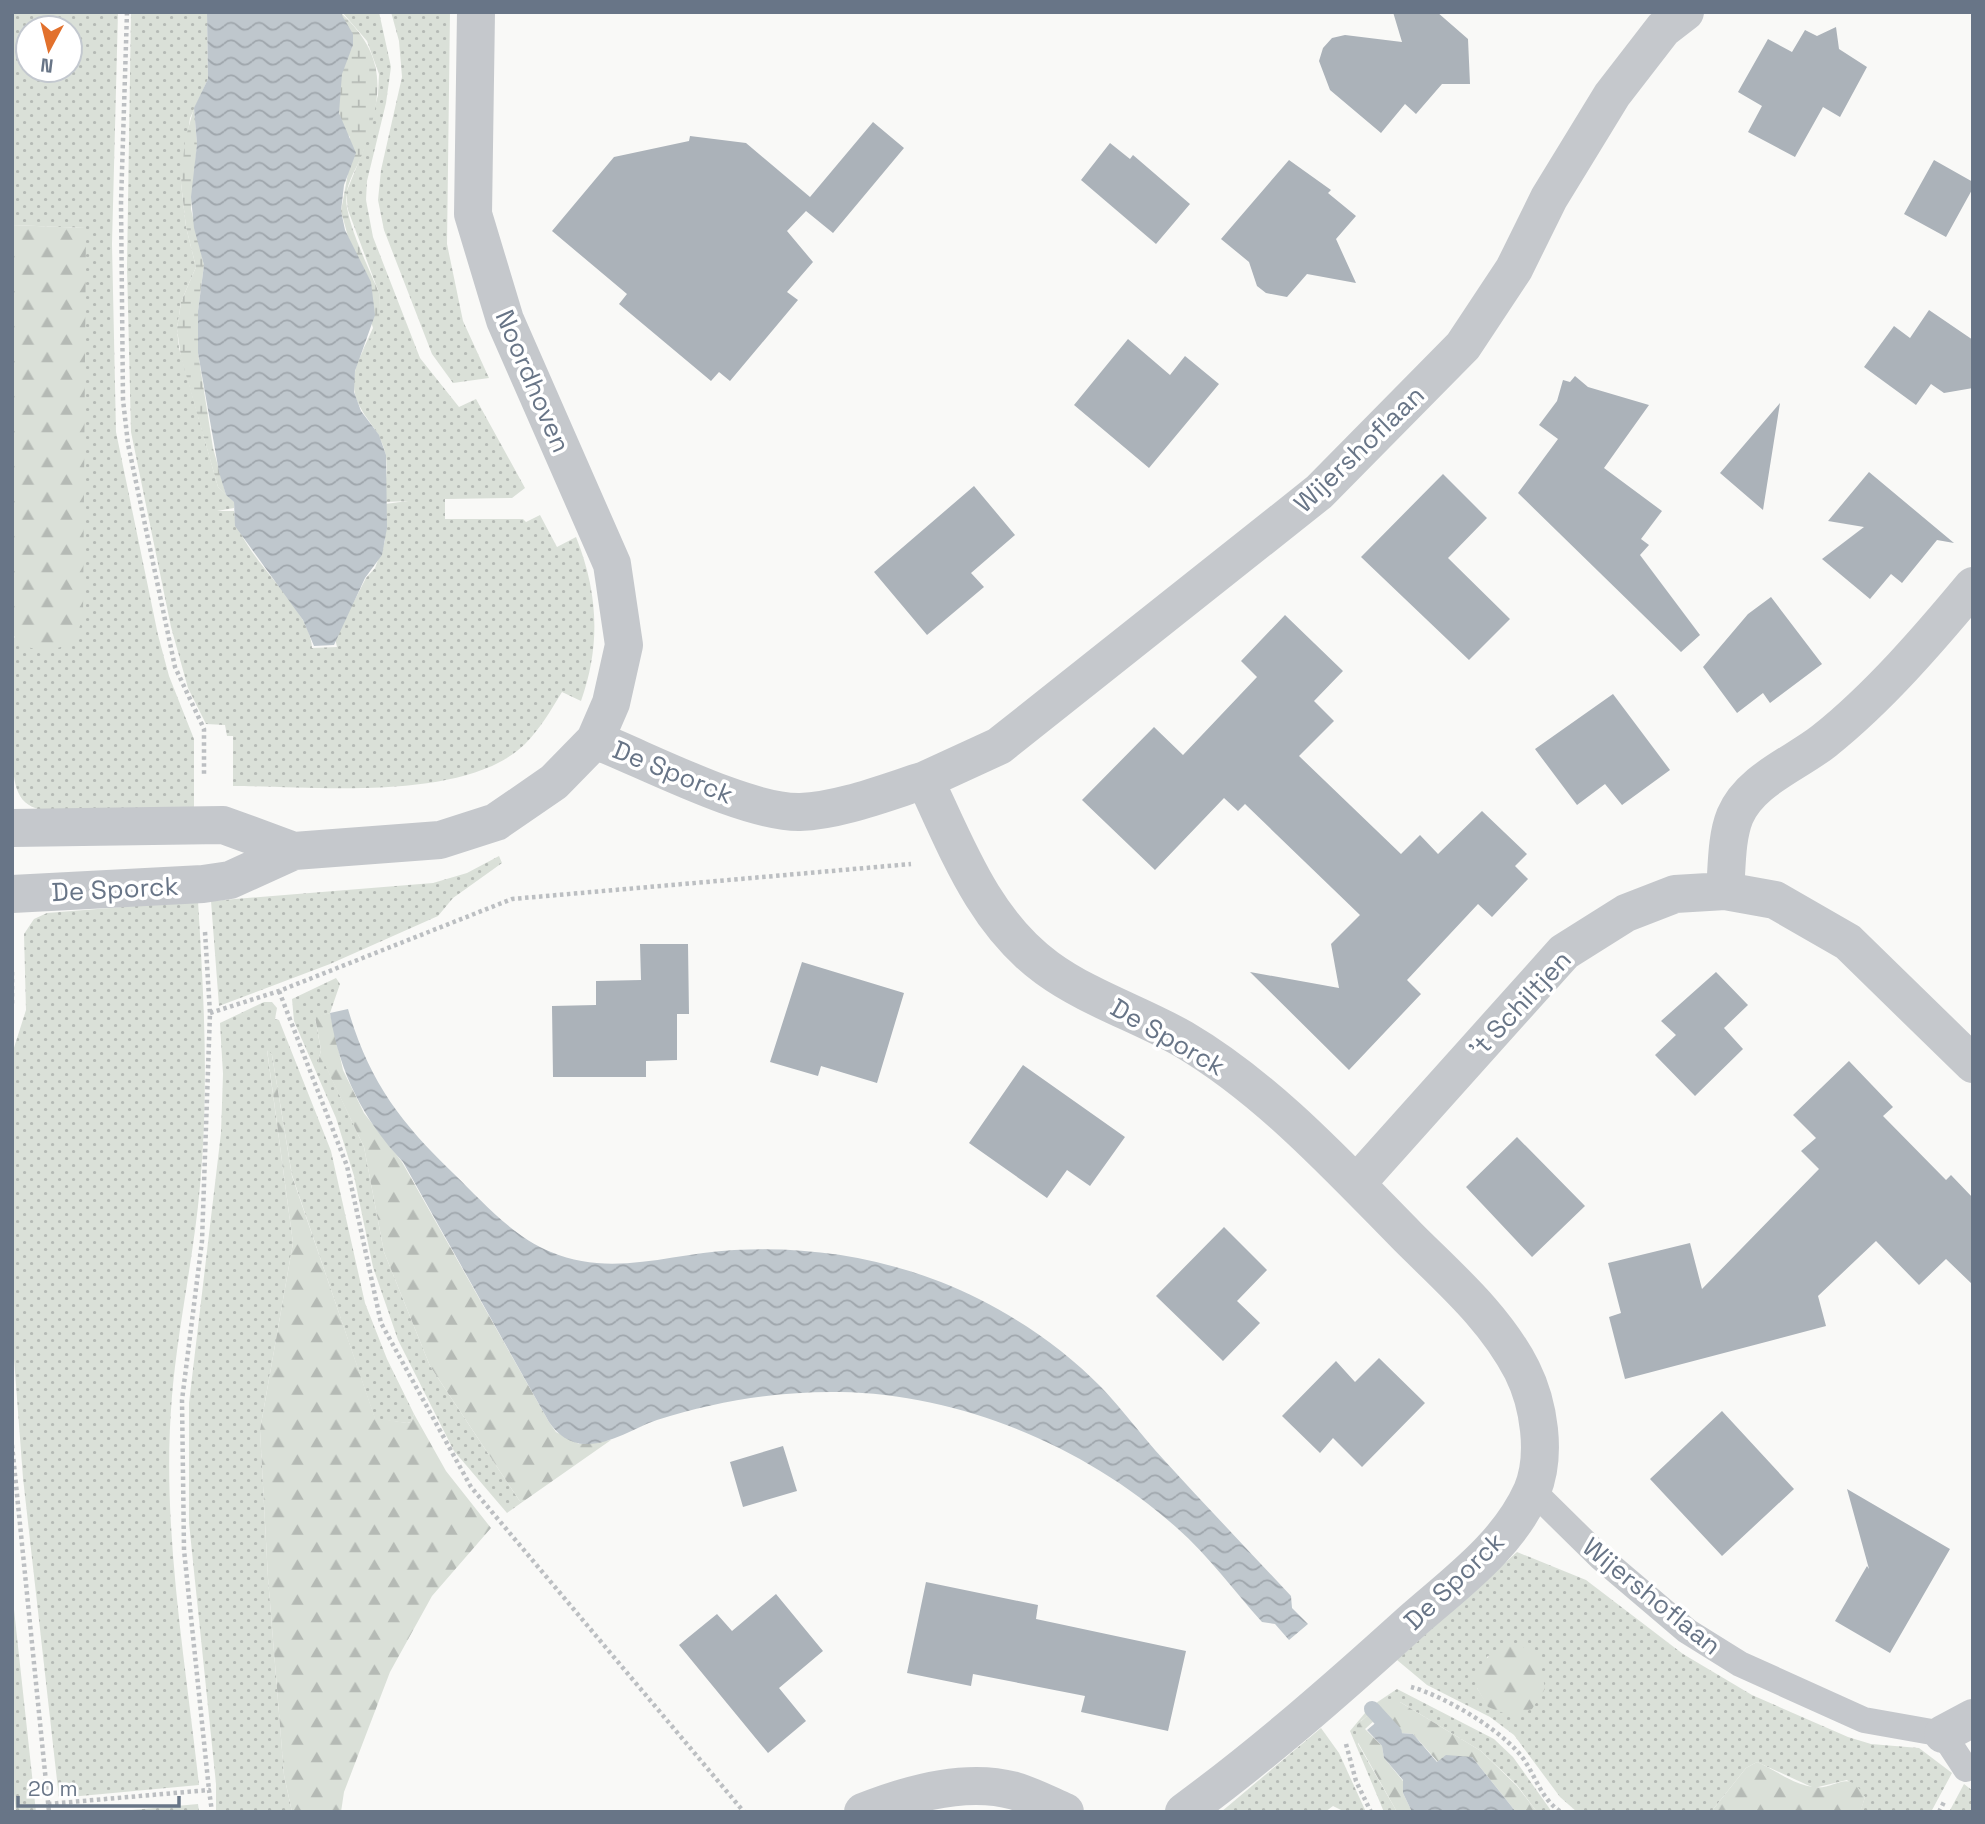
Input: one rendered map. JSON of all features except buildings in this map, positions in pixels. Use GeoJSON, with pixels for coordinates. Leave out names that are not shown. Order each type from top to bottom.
{"type":"FeatureCollection","features":[{"type":"Feature","properties":{"kind":"street","name":"Noordhoven"},"geometry":{"type":"LineString","coordinates":[[476,12],[473,214],[505,320],[611,564],[624,645],[611,703],[595,740]]}},
{"type":"Feature","properties":{"kind":"street","name":"Wijershoflaan"},"geometry":{"type":"LineString","coordinates":[[925,780],[999,746],[1329,482],[1463,346],[1514,269],[1549,198],[1612,95],[1663,29],[1685,12]]}},
{"type":"Feature","properties":{"kind":"street"},"geometry":{"type":"LineString","coordinates":[[1726,891],[1728,854],[1735,816],[1760,784],[1825,740],[1923,646],[1973,586]]}},
{"type":"Feature","properties":{"kind":"street","name":"De Sporck"},"geometry":{"type":"LineString","coordinates":[[12,894],[203,884],[230,880],[294,851],[440,840],[496,822],[554,782],[595,740],[766,810],[803,812],[867,798],[925,780],[982,900],[1010,934],[1046,968],[1097,997],[1183,1039],[1250,1085],[1356,1184],[1486,1315],[1523,1372],[1538,1423],[1540,1457],[1532,1490],[1498,1545],[1327,1698],[1184,1812]]}},
{"type":"Feature","properties":{"kind":"street","name":"De Sporck"},"geometry":{"type":"LineString","coordinates":[[12,828],[223,825],[294,851]]}},
{"type":"Feature","properties":{"kind":"street","name":"'t Schiltjen"},"geometry":{"type":"LineString","coordinates":[[1356,1184],[1564,952],[1626,913],[1675,894],[1726,891],[1775,900],[1848,942],[1973,1064]]}},
{"type":"Feature","properties":{"kind":"street"},"geometry":{"type":"LineString","coordinates":[[863,1812],[907,1794],[960,1786],[1014,1790],[1065,1812]]}},
{"type":"Feature","properties":{"kind":"lane","name":"Wijershoflaan"},"geometry":{"type":"LineString","coordinates":[[1532,1490],[1600,1557],[1686,1631],[1740,1664],[1864,1720],[1958,1726],[1966,1769]]}},
{"type":"Feature","properties":{"kind":"path"},"geometry":{"type":"LineString","coordinates":[[127,12],[121,203],[123,400],[128,444],[175,667],[204,729],[204,825]]}},
{"type":"Feature","properties":{"kind":"path"},"geometry":{"type":"LineString","coordinates":[[210,1013],[279,991],[512,898],[962,859]]}},
{"type":"Feature","properties":{"kind":"path"},"geometry":{"type":"LineString","coordinates":[[203,884],[210,1013],[202,1241],[182,1400],[184,1550],[212,1812]]}},
{"type":"Feature","properties":{"kind":"path"},"geometry":{"type":"LineString","coordinates":[[12,972],[12,1006]]}},
{"type":"Feature","properties":{"kind":"path"},"geometry":{"type":"LineString","coordinates":[[279,991],[347,1166],[381,1323],[471,1487],[744,1812]]}},
{"type":"Feature","properties":{"kind":"path"},"geometry":{"type":"LineString","coordinates":[[12,1445],[49,1812]]}},
{"type":"Feature","properties":{"kind":"path"},"geometry":{"type":"LineString","coordinates":[[1405,1685],[1467,1713],[1518,1752],[1548,1804],[1561,1812]]}},
{"type":"Feature","properties":{"kind":"path"},"geometry":{"type":"LineString","coordinates":[[1344,1737],[1356,1781],[1371,1812]]}},
{"type":"Feature","properties":{"kind":"path"},"geometry":{"type":"LineString","coordinates":[[48,1804],[209,1790]]}},
{"type":"Feature","properties":{"kind":"green space"},"geometry":{"type":"Polygon","coordinates":[[[12,12],[118,12],[112,244],[116,432],[158,635],[169,676],[194,739],[194,810],[43,811],[25,802],[18,792],[15,780],[11,740],[12,633],[15,638],[85,228],[12,225],[12,12]]]}},
{"type":"Feature","properties":{"kind":"green space"},"geometry":{"type":"Polygon","coordinates":[[[131,12],[207,12],[208,79],[190,118],[181,183],[186,227],[196,267],[181,302],[177,329],[179,348],[218,487],[234,502],[234,508],[217,511],[234,511],[238,528],[247,545],[300,615],[312,648],[337,647],[335,638],[366,578],[375,568],[385,541],[385,504],[408,501],[385,502],[385,450],[357,401],[354,385],[358,361],[377,321],[379,293],[348,210],[346,193],[363,151],[378,95],[379,74],[367,41],[342,12],[379,12],[391,67],[386,103],[367,181],[366,200],[373,237],[420,358],[459,407],[476,399],[525,488],[512,498],[445,499],[445,519],[523,519],[526,522],[540,515],[557,547],[576,537],[593,598],[592,659],[581,701],[562,692],[525,744],[499,763],[465,775],[427,783],[386,787],[233,786],[233,736],[227,736],[225,725],[206,724],[188,688],[171,627],[131,432],[127,267],[131,12]]]}},
{"type":"Feature","properties":{"kind":"green space"},"geometry":{"type":"Polygon","coordinates":[[[340,12],[367,44],[377,76],[375,111],[370,131],[348,185],[346,197],[354,232],[379,293],[377,324],[362,352],[373,328],[341,211],[348,173],[350,137],[341,122],[338,101],[343,70],[353,42],[340,12]]]}},
{"type":"Feature","properties":{"kind":"green space"},"geometry":{"type":"Polygon","coordinates":[[[391,12],[450,12],[447,244],[463,321],[489,378],[453,383],[432,354],[384,230],[378,200],[381,170],[402,77],[399,41],[391,12]]]}},
{"type":"Feature","properties":{"kind":"green space"},"geometry":{"type":"Polygon","coordinates":[[[194,108],[197,144],[191,209],[204,265],[198,311],[198,353],[213,448],[226,495],[218,487],[181,357],[177,329],[181,302],[196,267],[186,227],[181,183],[185,140],[194,108]]]}},
{"type":"Feature","properties":{"kind":"green space"},"geometry":{"type":"Polygon","coordinates":[[[12,225],[86,228],[83,618],[73,639],[50,650],[24,645],[12,633],[12,225]]]}},
{"type":"Feature","properties":{"kind":"green space"},"geometry":{"type":"Polygon","coordinates":[[[499,856],[502,863],[453,898],[438,916],[330,964],[219,1006],[211,901],[433,883],[467,873],[499,856]]]}},
{"type":"Feature","properties":{"kind":"green space"},"geometry":{"type":"Polygon","coordinates":[[[198,901],[205,1044],[203,1150],[175,1369],[169,1444],[176,1590],[199,1785],[59,1798],[23,1478],[12,1332],[12,1054],[26,1010],[24,934],[34,919],[47,913],[198,901]]]}},
{"type":"Feature","properties":{"kind":"green space"},"geometry":{"type":"Polygon","coordinates":[[[336,978],[340,984],[330,1013],[315,1018],[321,1050],[318,1062],[325,1064],[364,1147],[384,1252],[430,1366],[521,1503],[507,1513],[454,1451],[398,1340],[373,1267],[354,1176],[336,1118],[294,1021],[292,999],[336,978]]]}},
{"type":"Feature","properties":{"kind":"green space"},"geometry":{"type":"Polygon","coordinates":[[[264,1002],[272,1002],[277,1008],[275,1019],[279,1020],[331,1151],[365,1303],[387,1359],[414,1414],[411,1422],[407,1423],[375,1419],[292,1175],[272,1055],[267,1050],[293,1243],[260,1430],[268,1578],[284,1775],[292,1812],[216,1812],[216,1784],[189,1523],[189,1403],[221,1133],[223,1074],[220,1023],[264,1002]]]}},
{"type":"Feature","properties":{"kind":"green space"},"geometry":{"type":"Polygon","coordinates":[[[330,1013],[343,1070],[364,1113],[402,1162],[549,1422],[556,1432],[579,1444],[611,1440],[521,1503],[430,1366],[384,1252],[364,1147],[325,1065],[318,1063],[321,1050],[315,1017],[330,1013]]]}},
{"type":"Feature","properties":{"kind":"green space"},"geometry":{"type":"Polygon","coordinates":[[[267,1049],[272,1055],[292,1176],[375,1418],[407,1423],[411,1422],[414,1414],[446,1471],[491,1528],[432,1596],[390,1672],[344,1792],[341,1812],[292,1812],[284,1775],[268,1578],[260,1430],[293,1243],[267,1049]]]}},
{"type":"Feature","properties":{"kind":"green space"},"geometry":{"type":"Polygon","coordinates":[[[1517,1552],[1586,1580],[1683,1654],[1752,1695],[1848,1737],[1871,1744],[1919,1748],[1952,1773],[1931,1812],[1860,1812],[1865,1797],[1847,1780],[1814,1788],[1757,1762],[1746,1768],[1711,1812],[1577,1812],[1560,1797],[1514,1735],[1490,1717],[1427,1685],[1397,1660],[1517,1552]],[[1488,1655],[1477,1688],[1489,1707],[1511,1715],[1488,1655]]]}},
{"type":"Feature","properties":{"kind":"green space"},"geometry":{"type":"Polygon","coordinates":[[[12,1591],[36,1812],[16,1812],[12,1775],[12,1591]]]}},
{"type":"Feature","properties":{"kind":"green space"},"geometry":{"type":"Polygon","coordinates":[[[1510,1643],[1526,1648],[1540,1659],[1545,1689],[1532,1709],[1511,1716],[1488,1707],[1477,1688],[1475,1676],[1477,1670],[1484,1666],[1484,1660],[1510,1643]]]}},
{"type":"Feature","properties":{"kind":"green space"},"geometry":{"type":"Polygon","coordinates":[[[1397,1689],[1494,1739],[1513,1757],[1552,1812],[1537,1812],[1517,1785],[1481,1751],[1400,1702],[1382,1703],[1361,1721],[1358,1744],[1397,1812],[1384,1812],[1350,1731],[1370,1707],[1397,1689]]]}},
{"type":"Feature","properties":{"kind":"green space"},"geometry":{"type":"Polygon","coordinates":[[[1382,1702],[1400,1702],[1481,1751],[1517,1786],[1537,1812],[1516,1812],[1472,1757],[1438,1762],[1413,1734],[1400,1733],[1384,1712],[1365,1729],[1382,1746],[1384,1758],[1403,1781],[1403,1793],[1412,1812],[1397,1812],[1356,1739],[1357,1725],[1382,1702]]]}},
{"type":"Feature","properties":{"kind":"green space"},"geometry":{"type":"Polygon","coordinates":[[[1321,1728],[1339,1753],[1366,1812],[1345,1812],[1333,1806],[1325,1812],[1221,1812],[1321,1728]]]}},
{"type":"Feature","properties":{"kind":"green space"},"geometry":{"type":"Polygon","coordinates":[[[1757,1762],[1806,1786],[1821,1787],[1847,1781],[1853,1783],[1865,1797],[1861,1810],[1711,1812],[1746,1768],[1757,1762]]]}},
{"type":"Feature","properties":{"kind":"green space"},"geometry":{"type":"Polygon","coordinates":[[[1964,1784],[1973,1791],[1973,1812],[1949,1812],[1964,1784]]]}},
{"type":"Feature","properties":{"kind":"green space"},"geometry":{"type":"Polygon","coordinates":[[[198,1804],[199,1812],[110,1812],[198,1804]]]}},
{"type":"Feature","properties":{"kind":"water"},"geometry":{"type":"Polygon","coordinates":[[[207,12],[340,12],[353,34],[353,45],[342,74],[339,113],[356,153],[344,185],[341,211],[345,230],[371,282],[375,315],[355,371],[354,392],[361,411],[379,435],[386,455],[387,528],[382,555],[365,578],[334,645],[314,646],[303,620],[235,526],[234,502],[226,495],[219,472],[198,353],[198,311],[204,265],[194,228],[191,197],[197,144],[194,108],[208,79],[207,12]]]}},
{"type":"Feature","properties":{"kind":"water"},"geometry":{"type":"Polygon","coordinates":[[[348,1009],[356,1035],[376,1079],[417,1136],[499,1217],[523,1237],[551,1252],[574,1260],[619,1264],[734,1250],[787,1250],[839,1255],[916,1273],[963,1291],[1006,1313],[1066,1355],[1101,1387],[1164,1460],[1291,1596],[1292,1608],[1308,1624],[1289,1640],[1275,1624],[1262,1622],[1210,1561],[1177,1528],[1142,1499],[1103,1473],[1020,1430],[931,1403],[886,1395],[840,1392],[770,1395],[679,1413],[597,1443],[582,1444],[566,1438],[549,1422],[403,1162],[388,1145],[354,1093],[339,1055],[330,1013],[348,1009]]]}},
{"type":"Feature","properties":{"kind":"water"},"geometry":{"type":"Polygon","coordinates":[[[1385,1715],[1400,1733],[1413,1734],[1437,1762],[1446,1755],[1472,1757],[1516,1812],[1412,1812],[1403,1793],[1403,1780],[1384,1758],[1382,1746],[1367,1730],[1385,1715]]]}},
{"type":"Feature","properties":{"kind":"waterway"},"geometry":{"type":"LineString","coordinates":[[1372,1709],[1394,1733]]}}]}
